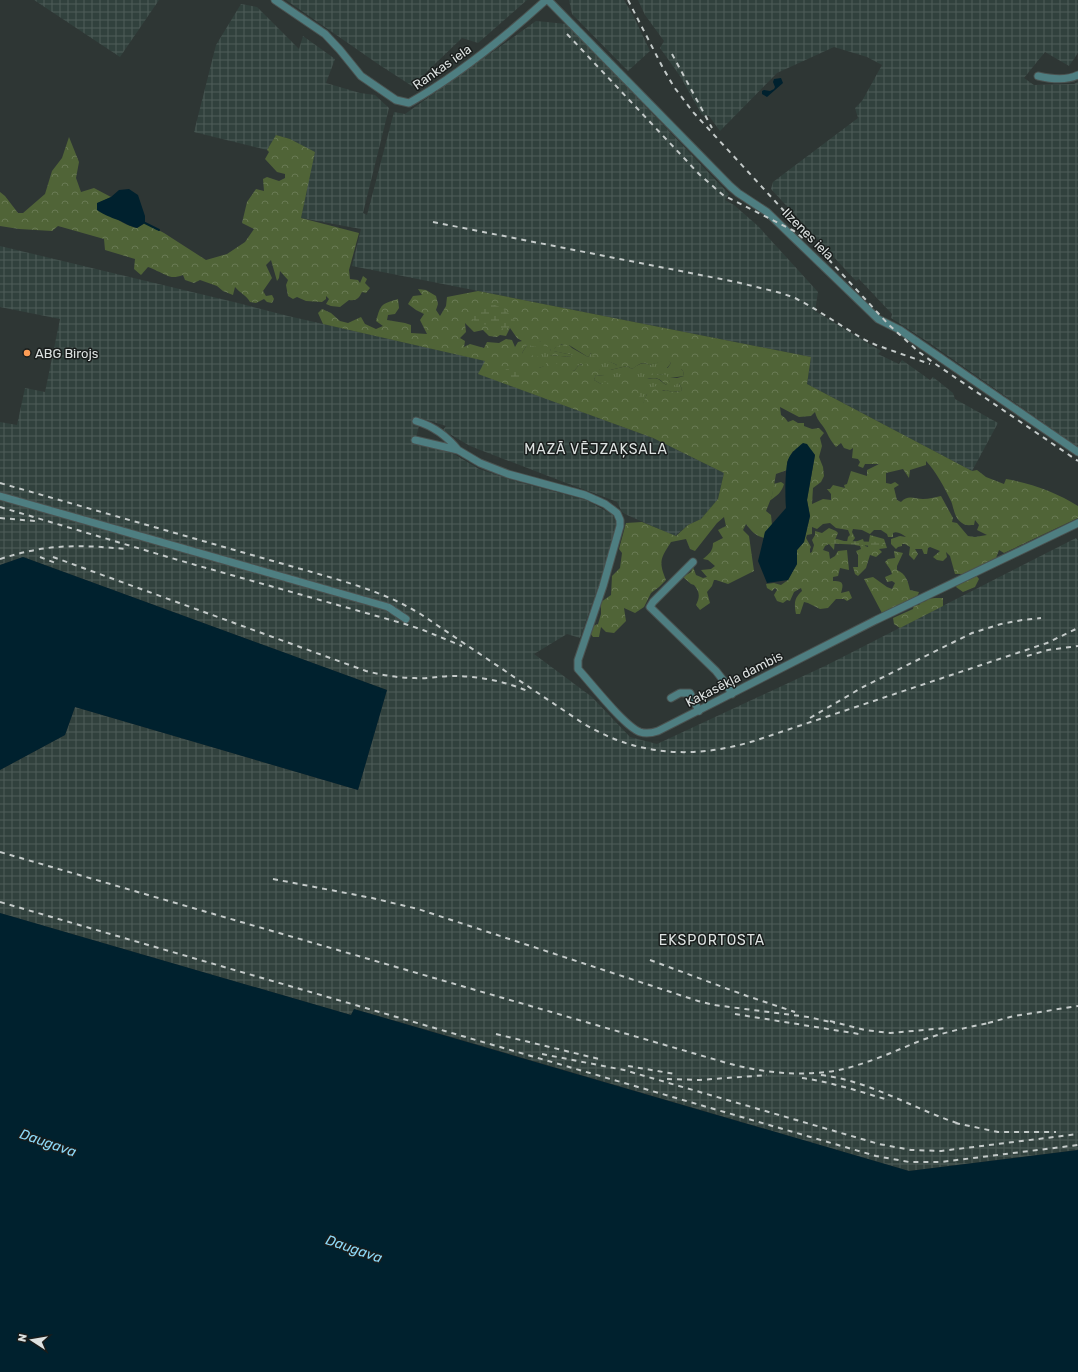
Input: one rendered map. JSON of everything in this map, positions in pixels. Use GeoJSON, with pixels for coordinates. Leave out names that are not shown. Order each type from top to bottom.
{"type":"FeatureCollection","features":[{"type":"Feature","properties":{"kind":"street","name":"Rankas iela"},"geometry":{"type":"LineString","coordinates":[[275,0],[324,34],[340,50],[361,76],[396,100],[410,103],[426,94],[482,53],[522,22],[547,0]]}},
{"type":"Feature","properties":{"kind":"street","name":"Ilzenes iela"},"geometry":{"type":"LineString","coordinates":[[547,0],[730,186],[767,212],[878,319],[900,330],[1078,452]]}},
{"type":"Feature","properties":{"kind":"street"},"geometry":{"type":"LineString","coordinates":[[1038,76],[1048,78],[1070,78],[1078,75]]}},
{"type":"Feature","properties":{"kind":"street"},"geometry":{"type":"LineString","coordinates":[[416,421],[428,424],[437,430],[450,440],[458,450]]}},
{"type":"Feature","properties":{"kind":"street"},"geometry":{"type":"LineString","coordinates":[[415,440],[458,450]]}},
{"type":"Feature","properties":{"kind":"street","name":"Kaķasēkļa dambis"},"geometry":{"type":"LineString","coordinates":[[458,450],[480,463],[508,474],[585,495],[605,504],[617,513],[620,520],[620,526],[603,586],[578,660],[578,669],[621,717],[639,732],[648,733],[658,731],[876,620],[1078,523]]}},
{"type":"Feature","properties":{"kind":"street"},"geometry":{"type":"LineString","coordinates":[[0,496],[388,607],[406,619]]}},
{"type":"Feature","properties":{"kind":"street"},"geometry":{"type":"LineString","coordinates":[[693,562],[653,602],[650,607],[716,671],[732,694]]}},
{"type":"Feature","properties":{"kind":"street"},"geometry":{"type":"LineString","coordinates":[[671,698],[680,693],[690,693],[699,711]]}},
{"type":"Feature","properties":{"kind":"shaded area"},"geometry":{"type":"Polygon","coordinates":[[[34,0],[159,0],[120,57],[34,0]]]}},
{"type":"Feature","properties":{"kind":"shaded area"},"geometry":{"type":"Polygon","coordinates":[[[286,0],[527,0],[478,43],[462,38],[412,86],[286,0]]]}},
{"type":"Feature","properties":{"kind":"shaded area"},"geometry":{"type":"Polygon","coordinates":[[[569,0],[624,0],[650,51],[628,71],[572,14],[569,0]]]}},
{"type":"Feature","properties":{"kind":"shaded area"},"geometry":{"type":"Polygon","coordinates":[[[638,0],[1078,0],[1078,53],[1069,66],[1045,52],[1024,78],[1034,85],[1074,84],[1078,82],[1078,447],[928,342],[891,318],[892,314],[859,279],[856,281],[771,189],[773,182],[858,118],[855,108],[862,101],[882,65],[867,57],[834,47],[777,73],[720,131],[709,116],[702,115],[680,76],[660,48],[664,41],[645,15],[638,0]]]}},
{"type":"Feature","properties":{"kind":"shaded area"},"geometry":{"type":"Polygon","coordinates":[[[241,4],[257,7],[299,49],[303,36],[335,59],[326,83],[360,93],[375,95],[389,108],[363,213],[367,215],[394,112],[405,114],[536,21],[567,24],[729,194],[725,200],[734,205],[758,226],[818,292],[815,311],[881,351],[878,354],[899,364],[902,360],[930,380],[933,377],[953,393],[955,399],[998,423],[972,471],[807,384],[811,357],[352,266],[361,229],[301,218],[314,152],[290,139],[276,135],[267,150],[194,132],[216,45],[241,4]]]}},
{"type":"Feature","properties":{"kind":"shaded area"},"geometry":{"type":"Polygon","coordinates":[[[0,246],[288,316],[486,361],[479,374],[653,438],[724,473],[718,499],[701,519],[688,525],[675,536],[627,515],[622,512],[617,502],[470,446],[443,430],[446,426],[417,417],[415,425],[419,426],[416,437],[432,447],[454,454],[479,469],[515,481],[586,500],[613,515],[616,524],[605,567],[580,638],[567,634],[534,654],[592,697],[630,737],[657,744],[827,665],[1076,538],[1078,541],[1078,1150],[909,1171],[354,1009],[351,1015],[0,913],[0,770],[65,735],[75,707],[358,790],[387,690],[23,557],[0,565],[0,422],[17,425],[25,388],[45,392],[60,319],[0,307],[0,246]]]}},
{"type":"Feature","properties":{"kind":"green space"},"geometry":{"type":"Polygon","coordinates":[[[276,135],[290,139],[315,152],[301,218],[359,233],[349,270],[350,279],[358,280],[360,283],[363,276],[367,279],[365,283],[370,288],[366,293],[362,292],[357,299],[349,300],[340,307],[326,304],[329,299],[326,296],[326,299],[322,302],[306,301],[297,297],[293,299],[288,296],[286,285],[288,280],[280,271],[277,281],[271,260],[266,265],[272,278],[263,291],[266,296],[272,295],[274,299],[272,303],[267,302],[264,299],[256,303],[250,302],[235,287],[233,295],[223,291],[217,286],[200,280],[194,283],[185,280],[183,275],[175,277],[169,276],[148,267],[141,275],[134,269],[135,259],[105,250],[104,239],[58,226],[52,231],[0,226],[0,192],[18,213],[23,213],[45,194],[52,171],[62,158],[69,137],[79,162],[76,178],[81,192],[94,188],[111,197],[98,203],[116,218],[125,224],[137,228],[145,223],[164,233],[206,260],[227,254],[245,242],[254,229],[242,223],[247,202],[256,189],[264,191],[263,179],[267,177],[279,181],[285,178],[285,174],[277,172],[265,159],[269,152],[267,150],[276,135]]]}},
{"type":"Feature","properties":{"kind":"green space"},"geometry":{"type":"Polygon","coordinates":[[[418,289],[426,290],[436,296],[438,304],[436,310],[440,316],[446,306],[447,297],[478,291],[811,357],[807,384],[972,471],[977,470],[986,477],[1004,484],[1006,479],[1015,481],[1044,489],[1062,497],[1078,506],[1078,518],[1004,553],[999,550],[996,558],[972,570],[979,579],[975,587],[963,592],[956,587],[962,574],[955,574],[950,556],[946,552],[947,557],[943,561],[937,560],[933,557],[940,551],[930,547],[928,548],[927,554],[924,554],[922,549],[915,549],[918,554],[914,560],[909,555],[910,547],[902,544],[902,546],[896,549],[891,544],[891,539],[900,536],[906,537],[900,533],[895,532],[893,533],[893,537],[888,537],[887,534],[881,530],[874,530],[870,534],[862,530],[853,529],[852,532],[855,538],[852,542],[847,542],[850,535],[848,530],[836,528],[830,523],[823,524],[817,529],[812,527],[812,534],[807,535],[806,538],[811,547],[810,553],[812,552],[814,545],[812,540],[815,535],[815,531],[822,533],[829,528],[838,533],[835,540],[834,550],[829,544],[825,546],[823,550],[829,552],[830,559],[835,556],[838,551],[847,550],[849,570],[840,568],[838,576],[833,577],[833,581],[841,582],[841,593],[849,591],[852,598],[847,601],[844,599],[836,599],[828,608],[820,609],[804,602],[800,614],[796,614],[795,601],[797,596],[802,591],[801,588],[794,592],[790,601],[787,600],[783,603],[777,601],[774,595],[777,590],[775,588],[772,591],[767,588],[766,584],[774,583],[781,585],[788,580],[797,564],[797,550],[804,542],[810,516],[807,500],[815,455],[811,450],[793,451],[787,462],[787,470],[776,474],[772,496],[766,511],[771,515],[772,525],[765,532],[764,538],[754,533],[746,524],[743,530],[749,536],[754,571],[728,584],[714,580],[712,586],[707,592],[710,603],[700,610],[696,605],[699,597],[698,592],[694,585],[683,577],[691,572],[693,567],[696,575],[703,578],[707,577],[701,570],[711,569],[715,566],[708,560],[703,559],[709,554],[713,543],[723,538],[718,530],[726,526],[724,517],[717,523],[695,551],[690,549],[686,539],[671,542],[663,556],[661,564],[666,580],[651,593],[644,607],[635,613],[624,608],[626,621],[614,633],[606,632],[601,627],[599,637],[593,637],[590,633],[593,626],[598,624],[601,614],[601,602],[611,595],[612,576],[620,568],[622,553],[619,549],[626,523],[642,522],[676,536],[688,525],[701,519],[718,499],[724,473],[653,438],[478,374],[485,361],[323,324],[318,313],[322,309],[331,313],[340,321],[348,323],[361,317],[365,324],[376,329],[383,326],[376,321],[382,306],[388,302],[398,299],[399,308],[395,314],[388,315],[387,320],[411,325],[411,333],[427,334],[420,320],[424,314],[408,304],[413,296],[422,295],[418,289]],[[465,323],[466,332],[460,338],[465,341],[464,347],[470,344],[484,348],[487,342],[499,343],[506,339],[512,340],[515,347],[518,342],[522,341],[517,338],[510,328],[506,336],[500,335],[497,337],[489,336],[483,330],[474,332],[465,323]],[[540,341],[537,347],[527,345],[522,353],[539,357],[539,368],[544,366],[549,360],[557,364],[558,361],[568,360],[573,364],[571,369],[574,371],[579,365],[593,365],[600,370],[603,370],[604,376],[596,375],[594,380],[601,384],[605,381],[609,384],[608,391],[614,391],[614,383],[629,378],[638,383],[639,403],[643,403],[647,394],[655,386],[663,391],[666,390],[672,392],[681,391],[682,389],[679,383],[673,386],[667,383],[666,385],[658,379],[647,379],[647,373],[666,375],[670,382],[670,378],[684,376],[681,369],[676,369],[674,372],[667,371],[671,363],[668,360],[649,365],[643,363],[632,369],[627,366],[610,370],[608,368],[617,365],[596,358],[591,353],[588,357],[569,345],[565,347],[562,344],[555,348],[554,351],[572,355],[572,357],[548,355],[551,346],[545,347],[540,341]],[[780,407],[781,415],[788,422],[793,420],[798,423],[804,423],[804,426],[812,429],[819,428],[824,433],[820,438],[822,446],[819,457],[823,467],[824,476],[821,482],[813,488],[812,504],[823,499],[831,500],[831,494],[827,489],[830,489],[833,485],[845,488],[844,485],[847,484],[851,471],[867,476],[867,470],[879,464],[865,464],[863,468],[858,466],[860,462],[858,459],[852,458],[853,448],[850,450],[844,448],[841,443],[836,447],[815,412],[811,416],[799,417],[780,407]],[[926,461],[926,465],[910,470],[909,478],[903,469],[886,473],[886,483],[891,484],[895,482],[899,485],[894,488],[897,500],[901,502],[906,498],[925,499],[941,496],[953,518],[952,522],[957,523],[968,536],[975,537],[987,535],[977,530],[979,525],[975,520],[974,525],[965,525],[959,521],[940,480],[926,461]]]}},
{"type":"Feature","properties":{"kind":"green space"},"geometry":{"type":"Polygon","coordinates":[[[490,304],[502,308],[508,312],[516,322],[515,326],[494,329],[489,325],[479,324],[470,318],[490,304]]]}},
{"type":"Feature","properties":{"kind":"green space"},"geometry":{"type":"Polygon","coordinates":[[[540,341],[551,346],[549,355],[572,357],[572,355],[553,351],[560,345],[569,345],[588,357],[591,353],[617,365],[610,370],[627,366],[632,369],[640,364],[645,363],[649,365],[668,359],[671,363],[667,368],[681,369],[684,376],[670,378],[670,382],[665,375],[648,374],[647,379],[658,379],[666,385],[667,383],[679,383],[682,389],[681,391],[672,392],[666,390],[647,394],[643,404],[639,403],[639,394],[608,391],[594,380],[596,375],[604,376],[600,370],[582,364],[579,365],[574,371],[557,365],[539,368],[522,353],[527,345],[540,341]]]}},
{"type":"Feature","properties":{"kind":"green space"},"geometry":{"type":"Polygon","coordinates":[[[506,369],[519,373],[522,376],[521,379],[518,381],[505,378],[503,375],[506,369]]]}},
{"type":"Feature","properties":{"kind":"green space"},"geometry":{"type":"Polygon","coordinates":[[[781,482],[784,484],[782,489],[777,496],[769,501],[772,496],[773,484],[781,482]]]}},
{"type":"Feature","properties":{"kind":"green space"},"geometry":{"type":"Polygon","coordinates":[[[870,535],[884,539],[887,548],[879,549],[882,552],[876,557],[870,555],[866,568],[858,576],[855,574],[853,567],[858,567],[858,555],[856,551],[861,549],[860,546],[855,545],[855,542],[863,539],[865,546],[868,547],[870,535]]]}},
{"type":"Feature","properties":{"kind":"green space"},"geometry":{"type":"Polygon","coordinates":[[[837,539],[844,541],[881,542],[883,545],[871,546],[821,543],[822,540],[837,539]]]}},
{"type":"Feature","properties":{"kind":"green space"},"geometry":{"type":"Polygon","coordinates":[[[894,551],[903,553],[897,566],[897,570],[906,578],[910,590],[919,592],[917,597],[883,615],[864,579],[873,577],[892,589],[895,583],[892,581],[887,582],[885,577],[892,574],[885,562],[888,559],[895,558],[894,551]]]}},
{"type":"Feature","properties":{"kind":"green space"},"geometry":{"type":"Polygon","coordinates":[[[943,598],[943,606],[900,628],[894,624],[893,618],[913,609],[914,604],[919,605],[927,599],[943,598]]]}},
{"type":"Feature","properties":{"kind":"water"},"geometry":{"type":"Polygon","coordinates":[[[781,78],[783,83],[767,97],[762,94],[762,91],[764,90],[770,91],[774,89],[774,79],[781,78]]]}},
{"type":"Feature","properties":{"kind":"water"},"geometry":{"type":"Polygon","coordinates":[[[129,189],[138,195],[145,216],[145,223],[137,228],[107,216],[97,210],[97,203],[111,197],[119,190],[129,189]]]}},
{"type":"Feature","properties":{"kind":"water"},"geometry":{"type":"Polygon","coordinates":[[[803,443],[807,444],[815,455],[807,500],[810,516],[804,542],[797,550],[797,564],[788,580],[767,583],[758,561],[765,532],[786,508],[785,491],[788,460],[792,452],[803,443]]]}},
{"type":"Feature","properties":{"kind":"water"},"geometry":{"type":"Polygon","coordinates":[[[23,557],[387,690],[358,790],[75,707],[65,735],[0,770],[0,565],[23,557]]]}},
{"type":"Feature","properties":{"kind":"water","name":"Daugava"},"geometry":{"type":"Polygon","coordinates":[[[0,913],[351,1015],[354,1009],[909,1171],[1078,1150],[1078,1372],[0,1372],[0,913]]]}},
{"type":"Feature","properties":{"kind":"waterway"},"geometry":{"type":"LineString","coordinates":[[145,223],[159,230]]}},
{"type":"Feature","properties":{"kind":"railway"},"geometry":{"type":"LineString","coordinates":[[628,0],[674,87],[693,112],[889,325],[919,352],[934,363],[1078,461]]}},
{"type":"Feature","properties":{"kind":"railway"},"geometry":{"type":"LineString","coordinates":[[567,34],[700,175],[723,195],[794,231],[804,239]]}},
{"type":"Feature","properties":{"kind":"railway"},"geometry":{"type":"LineString","coordinates":[[672,54],[712,128]]}},
{"type":"Feature","properties":{"kind":"railway"},"geometry":{"type":"LineString","coordinates":[[433,222],[736,282],[781,293],[810,306],[863,339],[930,364]]}},
{"type":"Feature","properties":{"kind":"railway"},"geometry":{"type":"LineString","coordinates":[[0,483],[336,579],[380,594],[401,603],[422,615],[584,724],[617,740],[651,749],[685,752],[737,746],[1047,643],[1078,628]]}},
{"type":"Feature","properties":{"kind":"railway"},"geometry":{"type":"LineString","coordinates":[[0,507],[178,560],[405,624],[462,646]]}},
{"type":"Feature","properties":{"kind":"railway"},"geometry":{"type":"LineString","coordinates":[[0,518],[35,521]]}},
{"type":"Feature","properties":{"kind":"railway"},"geometry":{"type":"LineString","coordinates":[[0,559],[26,552],[66,546],[126,549]]}},
{"type":"Feature","properties":{"kind":"railway"},"geometry":{"type":"LineString","coordinates":[[40,557],[58,564]]}},
{"type":"Feature","properties":{"kind":"railway"},"geometry":{"type":"LineString","coordinates":[[53,557],[366,671],[409,678],[452,676],[482,678],[501,682],[530,692]]}},
{"type":"Feature","properties":{"kind":"railway"},"geometry":{"type":"LineString","coordinates":[[810,718],[863,687],[972,633],[1001,624],[1041,618]]}},
{"type":"Feature","properties":{"kind":"railway"},"geometry":{"type":"LineString","coordinates":[[1027,656],[1048,650],[1078,646]]}},
{"type":"Feature","properties":{"kind":"railway"},"geometry":{"type":"LineString","coordinates":[[0,852],[727,1063],[754,1069],[783,1073],[811,1073],[839,1070],[870,1061],[931,1037],[993,1022]]}},
{"type":"Feature","properties":{"kind":"railway"},"geometry":{"type":"LineString","coordinates":[[273,879],[372,898],[418,909],[698,1001],[714,1005],[808,1017],[835,1023]]}},
{"type":"Feature","properties":{"kind":"railway"},"geometry":{"type":"LineString","coordinates":[[0,902],[876,1156],[909,1162],[941,1162],[1078,1145]]}},
{"type":"Feature","properties":{"kind":"railway"},"geometry":{"type":"LineString","coordinates":[[650,960],[795,1012]]}},
{"type":"Feature","properties":{"kind":"railway"},"geometry":{"type":"LineString","coordinates":[[988,1023],[1014,1016],[1078,1006]]}},
{"type":"Feature","properties":{"kind":"railway"},"geometry":{"type":"LineString","coordinates":[[735,1014],[859,1034]]}},
{"type":"Feature","properties":{"kind":"railway"},"geometry":{"type":"LineString","coordinates":[[830,1021],[865,1030],[890,1033],[946,1028]]}},
{"type":"Feature","properties":{"kind":"railway"},"geometry":{"type":"LineString","coordinates":[[496,1034],[599,1059]]}},
{"type":"Feature","properties":{"kind":"railway"},"geometry":{"type":"LineString","coordinates":[[542,1054],[624,1070],[879,1144],[911,1150],[941,1151],[1078,1134]]}},
{"type":"Feature","properties":{"kind":"railway"},"geometry":{"type":"LineString","coordinates":[[628,1066],[675,1074]]}},
{"type":"Feature","properties":{"kind":"railway"},"geometry":{"type":"LineString","coordinates":[[667,1079],[700,1080],[767,1075]]}},
{"type":"Feature","properties":{"kind":"railway"},"geometry":{"type":"LineString","coordinates":[[821,1075],[839,1078],[875,1089],[960,1124]]}},
{"type":"Feature","properties":{"kind":"railway"},"geometry":{"type":"LineString","coordinates":[[802,1078],[834,1084],[885,1099]]}},
{"type":"Feature","properties":{"kind":"railway"},"geometry":{"type":"LineString","coordinates":[[955,1123],[998,1132],[1056,1132]]}},
{"type":"Feature","properties":{"kind":"place","name":"ABG Birojs"},"geometry":{"type":"Point","coordinates":[27,353]}},
{"type":"Feature","properties":{"kind":"district","name":"MAZĀ VĒJZAĶSALA"},"geometry":{"type":"Point","coordinates":[596,449]}},
{"type":"Feature","properties":{"kind":"district","name":"EKSPORTOSTA"},"geometry":{"type":"Point","coordinates":[712,940]}}]}
